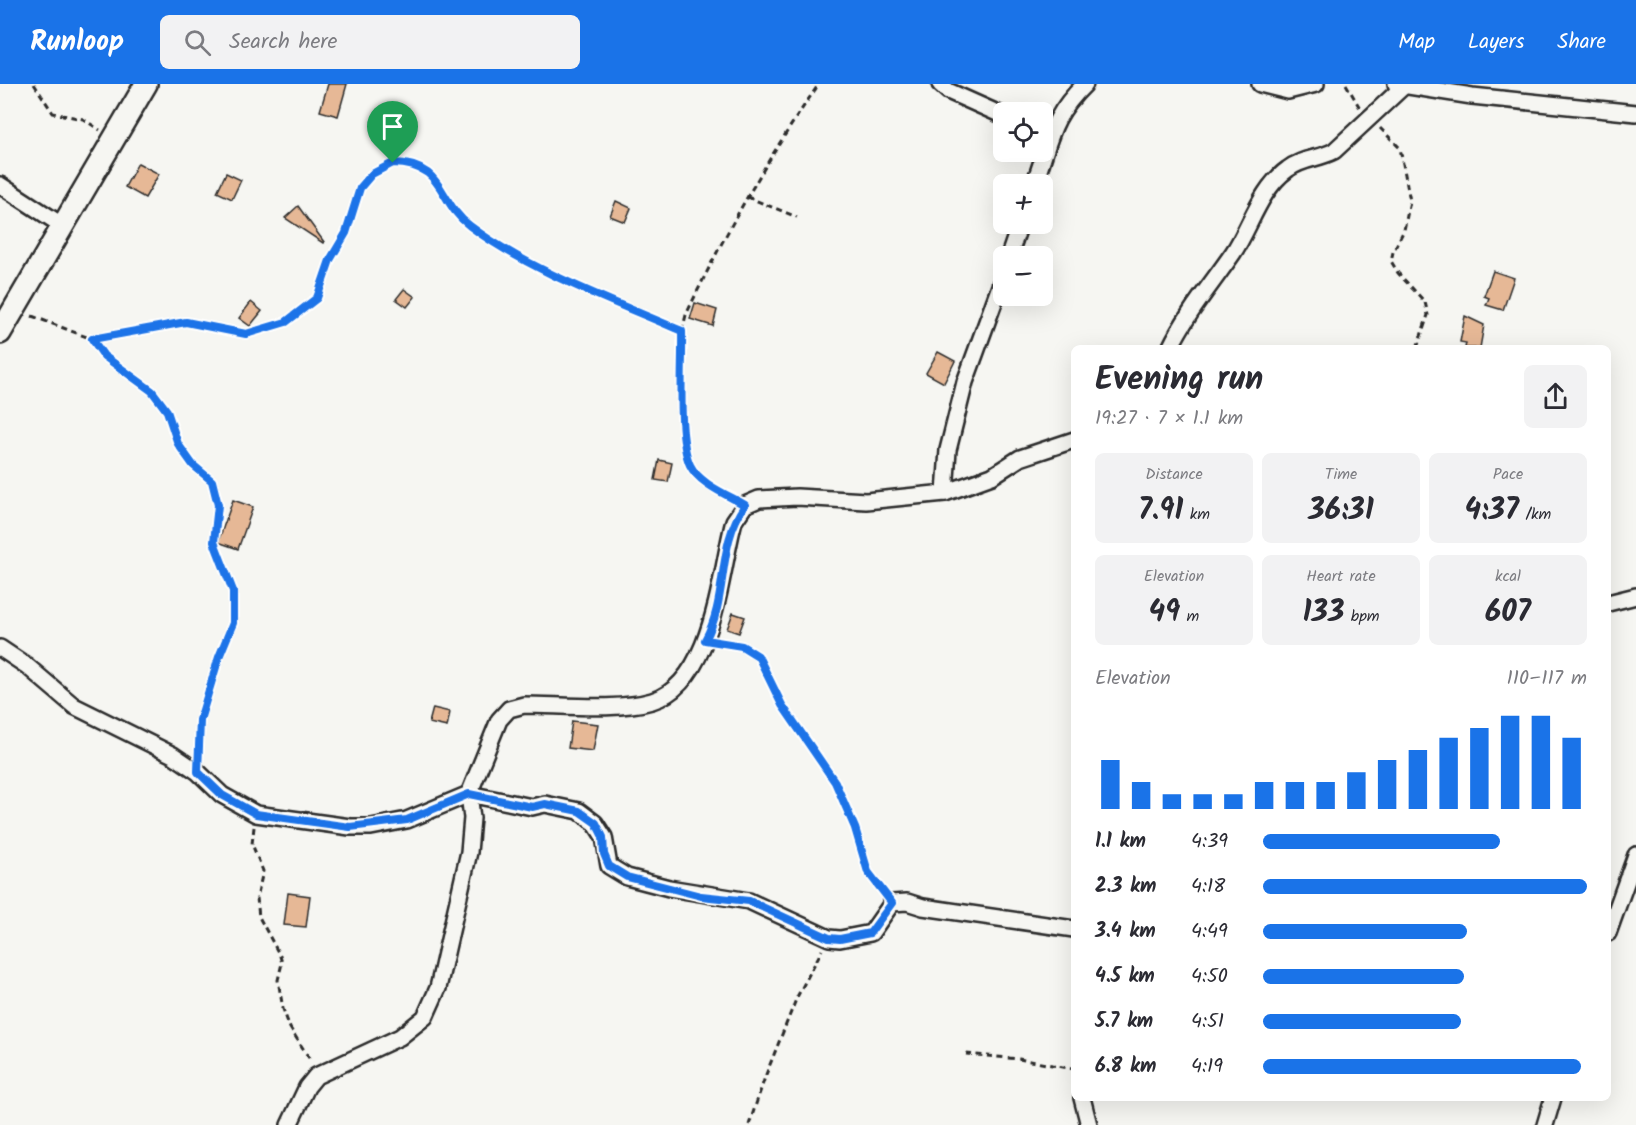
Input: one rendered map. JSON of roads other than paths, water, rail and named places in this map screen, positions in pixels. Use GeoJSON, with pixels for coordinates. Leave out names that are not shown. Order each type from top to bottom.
{"type":"FeatureCollection","features":[{"type":"Feature","properties":{"kind":"main road"},"geometry":{"type":"LineString","coordinates":[[0,333],[146,84]]}},
{"type":"Feature","properties":{"kind":"street"},"geometry":{"type":"LineString","coordinates":[[940,84],[948,91],[993,111]]}},
{"type":"Feature","properties":{"kind":"street"},"geometry":{"type":"LineString","coordinates":[[1053,116],[1085,84]]}},
{"type":"Feature","properties":{"kind":"street"},"geometry":{"type":"LineString","coordinates":[[1260,84],[1288,91],[1316,84]]}},
{"type":"Feature","properties":{"kind":"street"},"geometry":{"type":"LineString","coordinates":[[1172,345],[1183,322],[1233,252],[1266,192],[1287,169],[1307,159],[1322,157],[1334,151],[1369,119],[1400,84],[1472,96],[1636,113]]}},
{"type":"Feature","properties":{"kind":"street"},"geometry":{"type":"LineString","coordinates":[[0,185],[63,226]]}},
{"type":"Feature","properties":{"kind":"street"},"geometry":{"type":"LineString","coordinates":[[945,493],[948,450],[964,382],[993,304]]}},
{"type":"Feature","properties":{"kind":"street"},"geometry":{"type":"LineString","coordinates":[[289,1125],[307,1087],[316,1077],[400,1037],[425,1017],[438,988],[469,852],[472,818],[469,794],[499,720],[508,708],[524,705],[630,705],[654,700],[681,682],[705,640],[722,585],[724,560],[734,521],[745,505],[759,499],[797,497],[866,501],[945,493],[992,476],[1020,458],[1071,441]]}},
{"type":"Feature","properties":{"kind":"street"},"geometry":{"type":"LineString","coordinates":[[1611,602],[1636,596]]}},
{"type":"Feature","properties":{"kind":"street"},"geometry":{"type":"LineString","coordinates":[[0,648],[27,666],[74,706],[173,755],[198,772],[222,795],[256,814],[350,827],[371,827],[407,820],[469,794],[532,807],[545,804],[579,811],[596,823],[603,837],[604,854],[609,866],[627,877],[701,896],[749,901],[829,938],[840,939],[870,933],[892,903],[908,902],[933,908],[1071,928]]}},
{"type":"Feature","properties":{"kind":"street"},"geometry":{"type":"LineString","coordinates":[[1611,925],[1636,855]]}},
{"type":"Feature","properties":{"kind":"street"},"geometry":{"type":"LineString","coordinates":[[1083,1101],[1089,1125]]}},
{"type":"Feature","properties":{"kind":"street"},"geometry":{"type":"LineString","coordinates":[[1545,1125],[1551,1101]]}}]}
